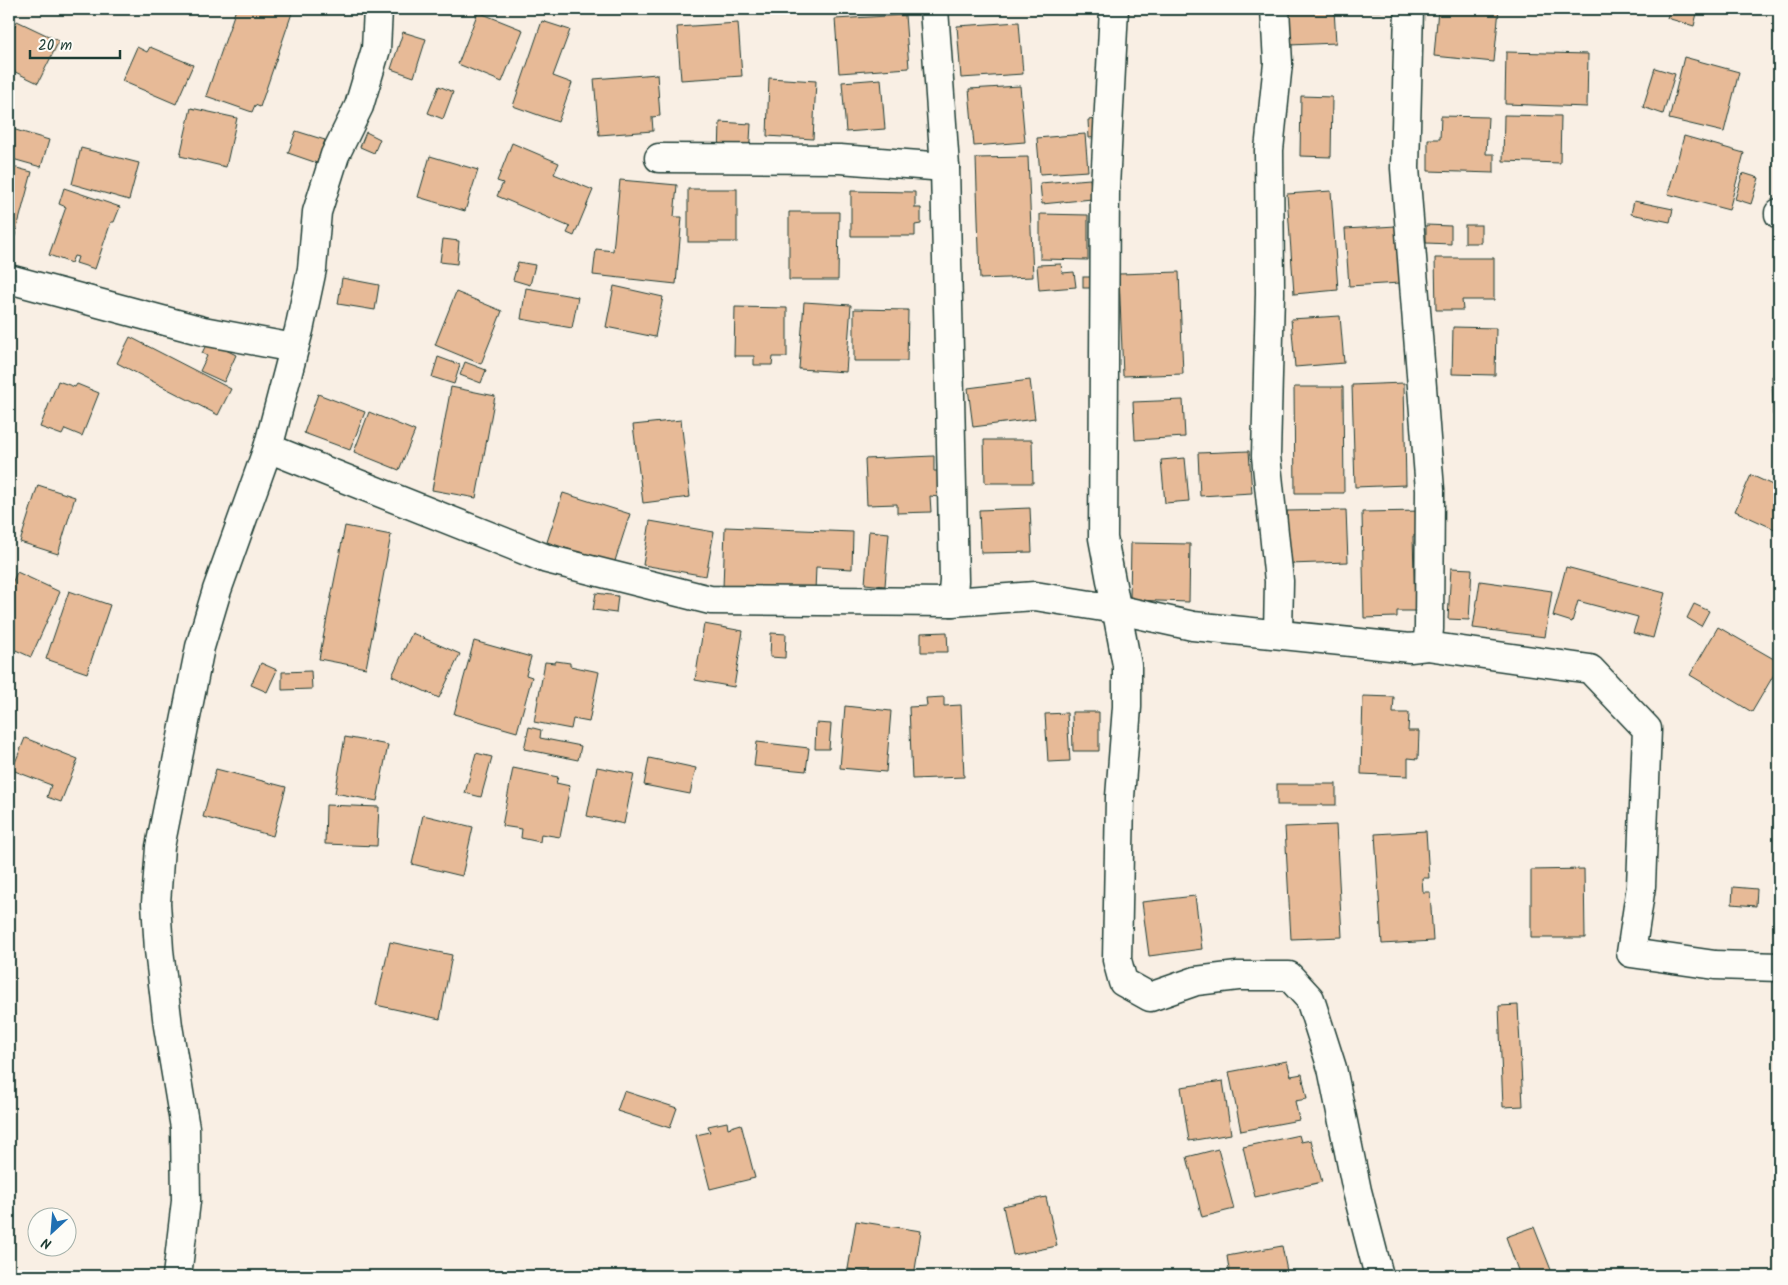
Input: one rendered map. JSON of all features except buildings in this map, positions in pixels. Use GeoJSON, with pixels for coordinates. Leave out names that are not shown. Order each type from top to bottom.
{"type":"FeatureCollection","features":[{"type":"Feature","properties":{"kind":"street"},"geometry":{"type":"LineString","coordinates":[[177,1276],[186,1201],[185,1128],[168,1026],[160,950],[156,902],[160,847],[200,646],[217,590],[268,448],[312,269],[317,212],[336,155],[360,106],[376,49],[378,9]]}},
{"type":"Feature","properties":{"kind":"street"},"geometry":{"type":"LineString","coordinates":[[934,9],[945,167],[954,581],[952,602]]}},
{"type":"Feature","properties":{"kind":"street"},"geometry":{"type":"LineString","coordinates":[[1114,9],[1105,187],[1103,538],[1126,665],[1127,707],[1120,797],[1117,960],[1124,982],[1150,997],[1196,981],[1238,976],[1288,976],[1310,999],[1332,1068],[1357,1191],[1379,1276]]}},
{"type":"Feature","properties":{"kind":"street"},"geometry":{"type":"LineString","coordinates":[[1275,9],[1278,63],[1269,150],[1270,293],[1266,456],[1279,581],[1278,634]]}},
{"type":"Feature","properties":{"kind":"street"},"geometry":{"type":"LineString","coordinates":[[1410,9],[1405,168],[1430,490],[1429,629],[1427,646]]}},
{"type":"Feature","properties":{"kind":"street"},"geometry":{"type":"LineString","coordinates":[[659,158],[840,159],[945,167]]}},
{"type":"Feature","properties":{"kind":"street"},"geometry":{"type":"LineString","coordinates":[[9,279],[203,331],[294,348]]}},
{"type":"Feature","properties":{"kind":"street"},"geometry":{"type":"LineString","coordinates":[[268,448],[547,559],[710,600],[952,602],[1035,596],[1115,609],[1193,626],[1410,648],[1427,646],[1590,669],[1647,729],[1641,886],[1631,953],[1715,965],[1779,967]]}}]}
